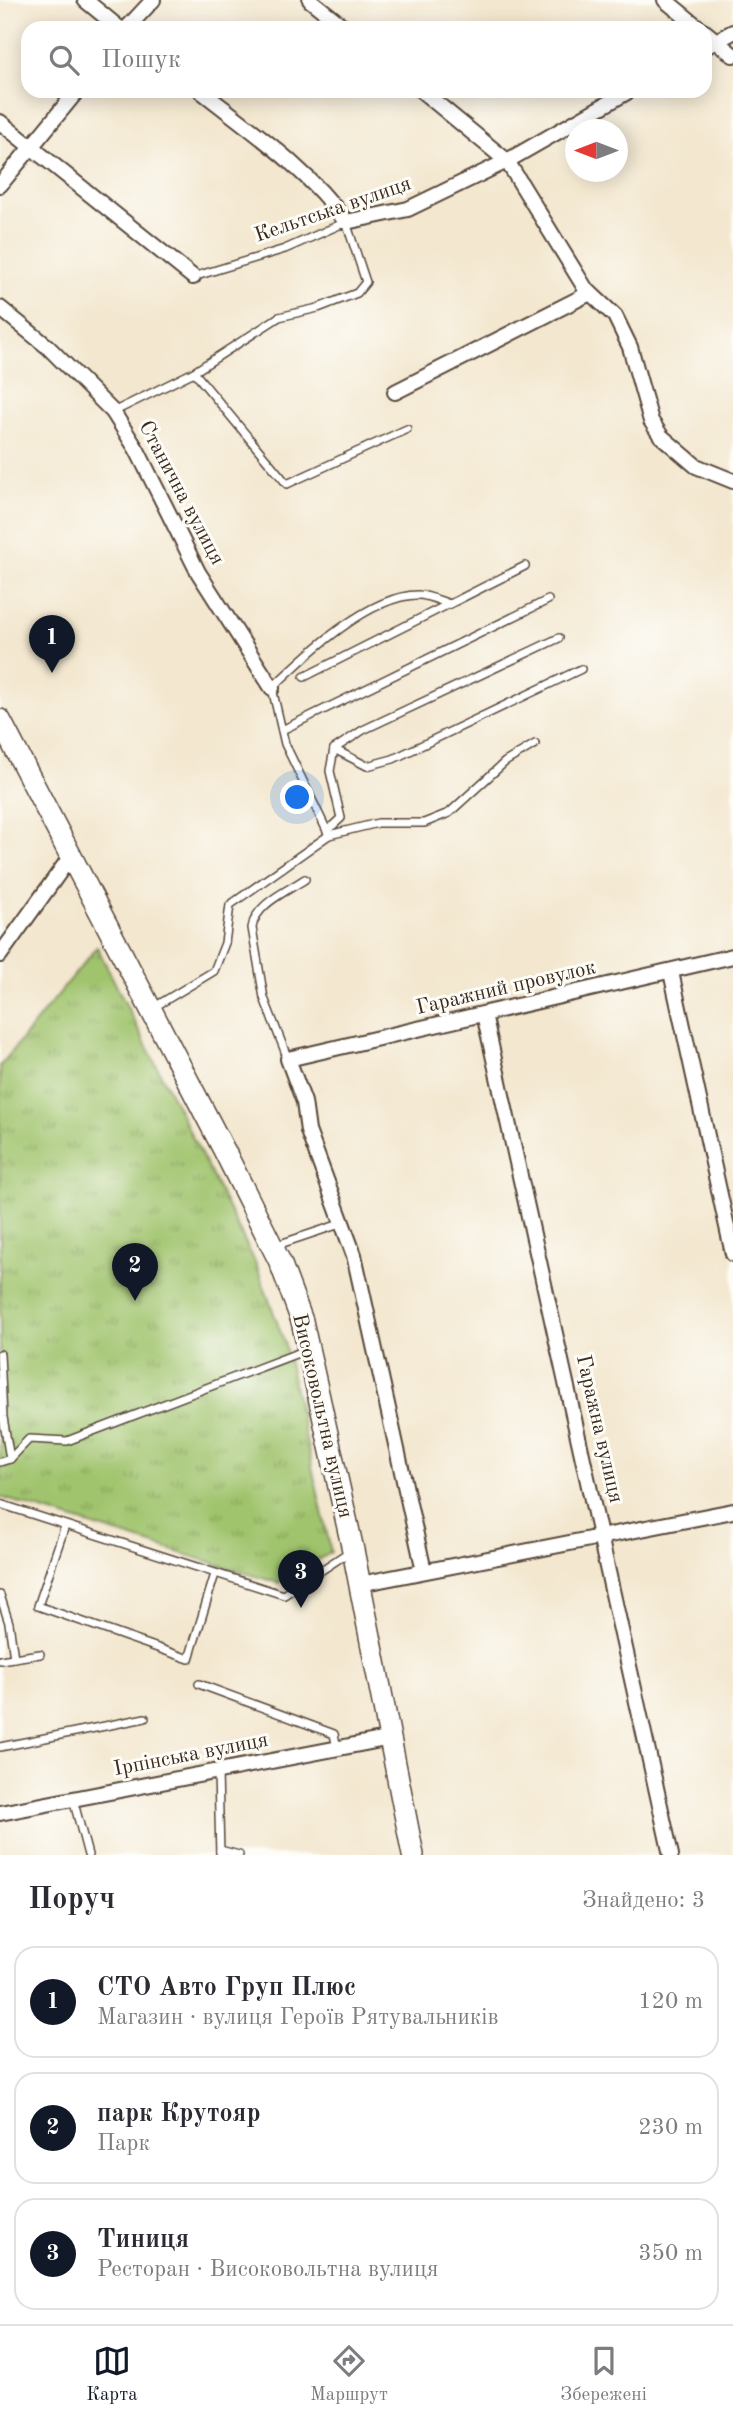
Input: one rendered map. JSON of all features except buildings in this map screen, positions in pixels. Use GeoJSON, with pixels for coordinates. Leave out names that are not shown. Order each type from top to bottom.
{"type":"FeatureCollection","features":[{"type":"Feature","properties":{"kind":"main road","name":"Високовольтна вулиця"},"geometry":{"type":"LineString","coordinates":[[2,729],[71,856],[273,1246],[310,1348],[413,1855]]}},
{"type":"Feature","properties":{"kind":"street"},"geometry":{"type":"LineString","coordinates":[[85,0],[111,21]]}},
{"type":"Feature","properties":{"kind":"street"},"geometry":{"type":"LineString","coordinates":[[134,21],[153,0]]}},
{"type":"Feature","properties":{"kind":"street"},"geometry":{"type":"LineString","coordinates":[[310,0],[336,21]]}},
{"type":"Feature","properties":{"kind":"street"},"geometry":{"type":"LineString","coordinates":[[665,0],[690,21]]}},
{"type":"Feature","properties":{"kind":"street"},"geometry":{"type":"LineString","coordinates":[[712,39],[733,32]]}},
{"type":"Feature","properties":{"kind":"street"},"geometry":{"type":"LineString","coordinates":[[712,42],[733,55]]}},
{"type":"Feature","properties":{"kind":"street"},"geometry":{"type":"LineString","coordinates":[[0,185],[71,98]]}},
{"type":"Feature","properties":{"kind":"street"},"geometry":{"type":"LineString","coordinates":[[210,98],[270,145],[326,195],[346,222]]}},
{"type":"Feature","properties":{"kind":"street"},"geometry":{"type":"LineString","coordinates":[[431,98],[507,160],[590,293],[615,316],[630,347],[651,421],[661,436],[696,466],[733,481]]}},
{"type":"Feature","properties":{"kind":"street","name":"Кельтська вулиця"},"geometry":{"type":"LineString","coordinates":[[346,222],[408,209],[507,160],[617,98]]}},
{"type":"Feature","properties":{"kind":"street"},"geometry":{"type":"LineString","coordinates":[[0,122],[193,277]]}},
{"type":"Feature","properties":{"kind":"street"},"geometry":{"type":"LineString","coordinates":[[395,392],[590,293]]}},
{"type":"Feature","properties":{"kind":"street","name":"Станична вулиця"},"geometry":{"type":"LineString","coordinates":[[0,308],[48,347],[113,412],[137,450],[198,572],[272,688]]}},
{"type":"Feature","properties":{"kind":"street"},"geometry":{"type":"LineString","coordinates":[[0,955],[71,856]]}},
{"type":"Feature","properties":{"kind":"street","name":"Гаражний провулок"},"geometry":{"type":"LineString","coordinates":[[288,1059],[733,956]]}},
{"type":"Feature","properties":{"kind":"street"},"geometry":{"type":"LineString","coordinates":[[671,972],[733,1254]]}},
{"type":"Feature","properties":{"kind":"street","name":"Гаражна вулиця"},"geometry":{"type":"LineString","coordinates":[[484,1014],[671,1855]]}},
{"type":"Feature","properties":{"kind":"street"},"geometry":{"type":"LineString","coordinates":[[288,1059],[304,1102],[308,1131],[343,1223],[375,1336],[424,1571]]}},
{"type":"Feature","properties":{"kind":"street"},"geometry":{"type":"LineString","coordinates":[[360,1584],[733,1511]]}},
{"type":"Feature","properties":{"kind":"street","name":"Ірпінська вулиця"},"geometry":{"type":"LineString","coordinates":[[0,1813],[391,1738]]}},
{"type":"Feature","properties":{"kind":"lane","name":"Кельтська вулиця"},"geometry":{"type":"LineString","coordinates":[[193,277],[285,248],[346,222]]}},
{"type":"Feature","properties":{"kind":"lane"},"geometry":{"type":"LineString","coordinates":[[113,412],[194,372],[279,317],[318,308],[357,293],[366,282],[346,222]]}},
{"type":"Feature","properties":{"kind":"lane"},"geometry":{"type":"LineString","coordinates":[[194,372],[287,484],[407,429]]}},
{"type":"Feature","properties":{"kind":"lane"},"geometry":{"type":"LineString","coordinates":[[304,677],[525,566]]}},
{"type":"Feature","properties":{"kind":"lane"},"geometry":{"type":"LineString","coordinates":[[328,833],[285,744],[272,688],[318,644],[389,599],[420,595],[450,604]]}},
{"type":"Feature","properties":{"kind":"lane"},"geometry":{"type":"LineString","coordinates":[[282,730],[548,600]]}},
{"type":"Feature","properties":{"kind":"lane"},"geometry":{"type":"LineString","coordinates":[[151,1009],[214,971],[225,943],[230,905],[328,833],[341,818],[330,771],[334,750],[363,730],[559,638]]}},
{"type":"Feature","properties":{"kind":"lane"},"geometry":{"type":"LineString","coordinates":[[334,750],[367,766],[393,759],[581,669]]}},
{"type":"Feature","properties":{"kind":"lane"},"geometry":{"type":"LineString","coordinates":[[328,833],[378,823],[424,823],[449,813],[505,762],[534,744]]}},
{"type":"Feature","properties":{"kind":"lane"},"geometry":{"type":"LineString","coordinates":[[288,1059],[264,998],[252,928],[253,918],[260,909],[305,879]]}},
{"type":"Feature","properties":{"kind":"lane"},"geometry":{"type":"LineString","coordinates":[[273,1246],[343,1223]]}},
{"type":"Feature","properties":{"kind":"lane"},"geometry":{"type":"LineString","coordinates":[[0,1462],[10,1460],[29,1439],[66,1441],[310,1348]]}},
{"type":"Feature","properties":{"kind":"lane"},"geometry":{"type":"LineString","coordinates":[[0,1354],[3,1417],[10,1460]]}},
{"type":"Feature","properties":{"kind":"lane"},"geometry":{"type":"LineString","coordinates":[[0,1504],[284,1595],[353,1550]]}},
{"type":"Feature","properties":{"kind":"lane"},"geometry":{"type":"LineString","coordinates":[[65,1525],[38,1606],[188,1659],[215,1574]]}},
{"type":"Feature","properties":{"kind":"lane"},"geometry":{"type":"LineString","coordinates":[[0,1595],[9,1623],[14,1658]]}},
{"type":"Feature","properties":{"kind":"lane"},"geometry":{"type":"LineString","coordinates":[[0,1660],[40,1654]]}},
{"type":"Feature","properties":{"kind":"lane"},"geometry":{"type":"LineString","coordinates":[[199,1684],[334,1734],[337,1748]]}},
{"type":"Feature","properties":{"kind":"lane"},"geometry":{"type":"LineString","coordinates":[[0,1747],[145,1718]]}},
{"type":"Feature","properties":{"kind":"lane"},"geometry":{"type":"LineString","coordinates":[[218,1771],[220,1852],[239,1855]]}},
{"type":"Feature","properties":{"kind":"lane"},"geometry":{"type":"LineString","coordinates":[[73,1799],[88,1855]]}},
{"type":"Feature","properties":{"kind":"green space"},"geometry":{"type":"Polygon","coordinates":[[[97,947],[255,1262],[284,1341],[331,1552],[278,1583],[0,1497],[0,1066],[97,947]]]}},
{"type":"Feature","properties":{"kind":"place","name":"СТО Авто Груп Плюс"},"geometry":{"type":"Point","coordinates":[52,673]}},
{"type":"Feature","properties":{"kind":"place","name":"парк Крутояр"},"geometry":{"type":"Point","coordinates":[135,1301]}},
{"type":"Feature","properties":{"kind":"place","name":"Тиниця"},"geometry":{"type":"Point","coordinates":[301,1608]}}]}
